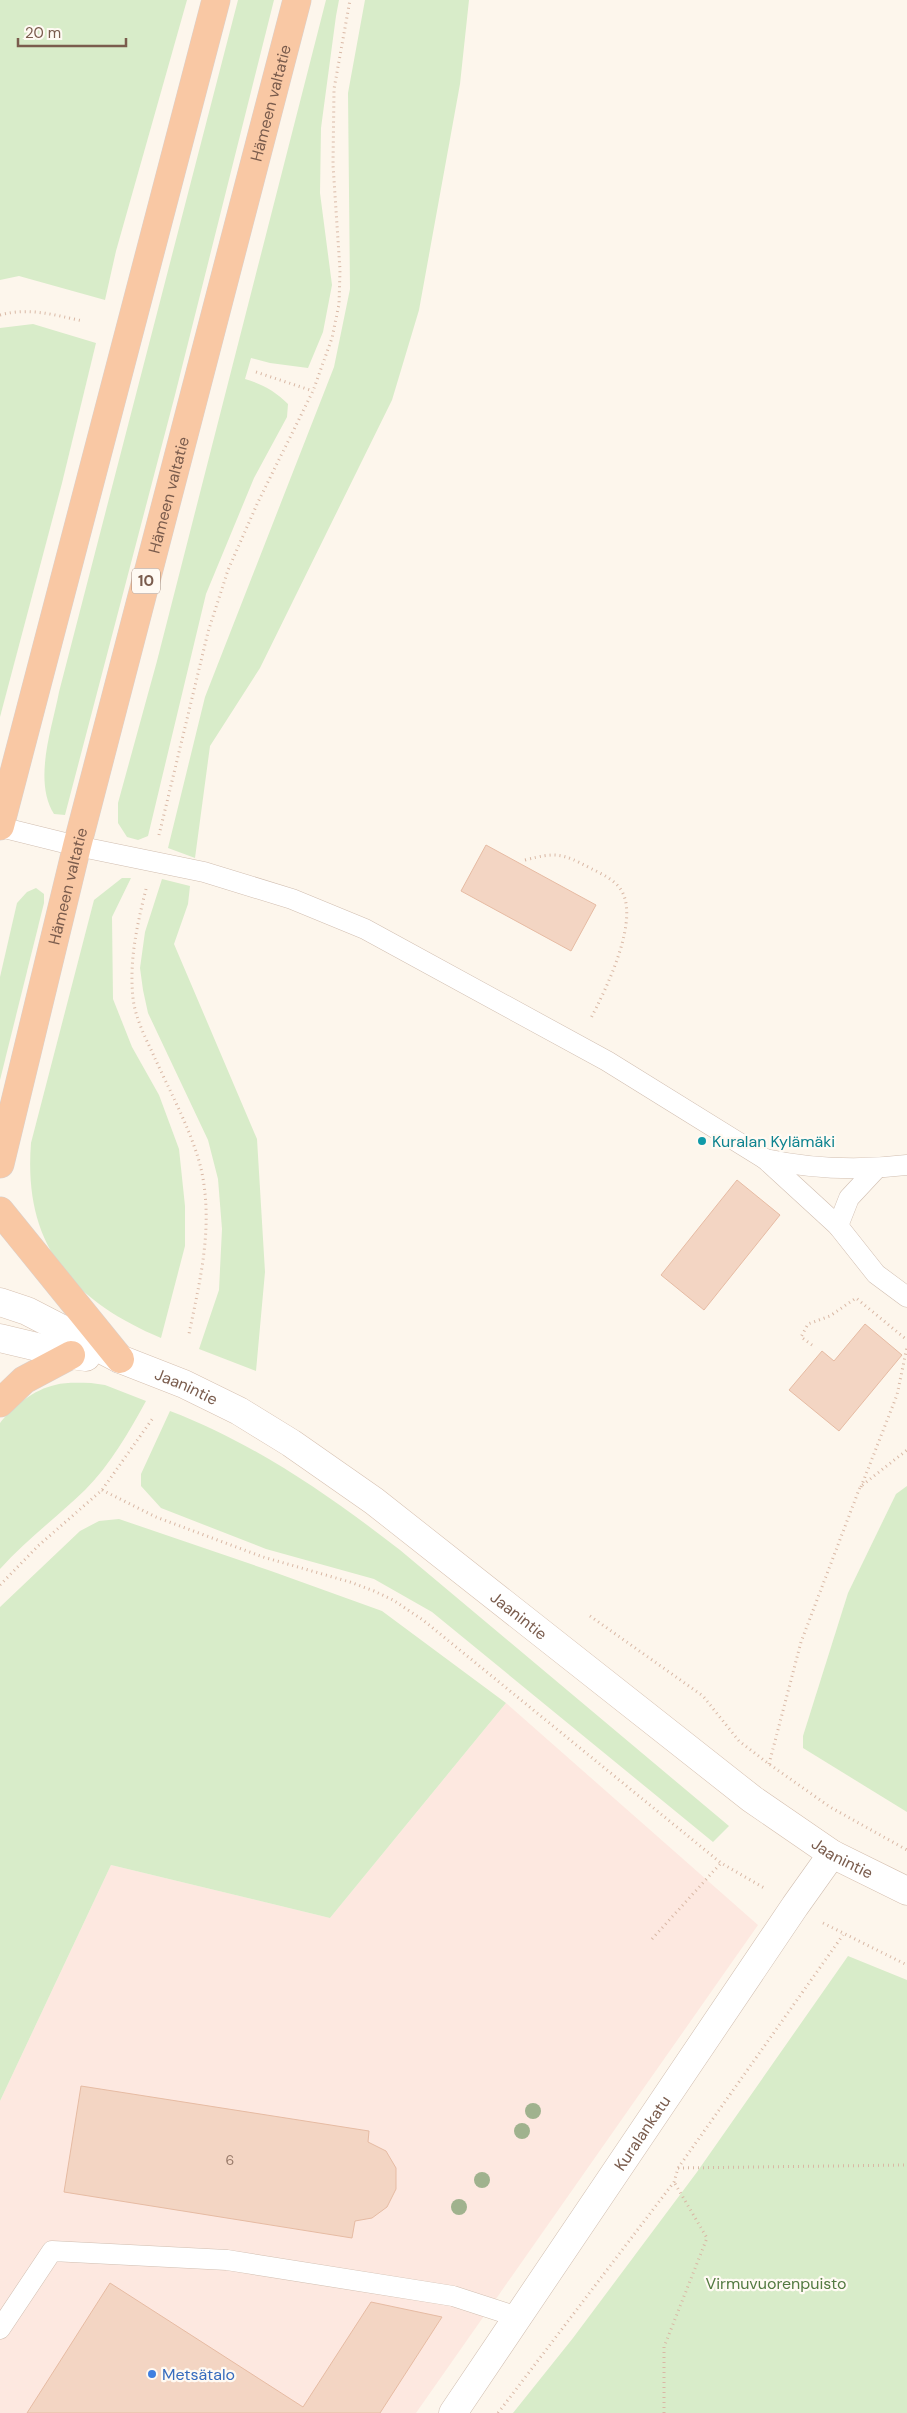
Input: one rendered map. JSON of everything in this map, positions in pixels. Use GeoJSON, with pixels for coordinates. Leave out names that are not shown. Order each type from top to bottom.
{"type":"FeatureCollection","features":[{"type":"Feature","properties":{"kind":"highway"},"geometry":{"type":"LineString","coordinates":[[0,826],[216,0]]}},
{"type":"Feature","properties":{"kind":"highway","name":"Hämeen valtatie"},"geometry":{"type":"LineString","coordinates":[[0,1164],[77,846],[297,0]]}},
{"type":"Feature","properties":{"kind":"highway"},"geometry":{"type":"LineString","coordinates":[[0,1211],[120,1359]]}},
{"type":"Feature","properties":{"kind":"highway"},"geometry":{"type":"LineString","coordinates":[[0,1402],[24,1380],[71,1355]]}},
{"type":"Feature","properties":{"kind":"main road","name":"Jaanintie"},"geometry":{"type":"LineString","coordinates":[[0,1302],[26,1311],[120,1359],[184,1384],[239,1411],[299,1449],[374,1501],[752,1799],[832,1854],[907,1891]]}},
{"type":"Feature","properties":{"kind":"main road","name":"Jaanintie"},"geometry":{"type":"LineString","coordinates":[[0,1338],[71,1355],[120,1359]]}},
{"type":"Feature","properties":{"kind":"main road","name":"Kuralankatu"},"geometry":{"type":"LineString","coordinates":[[453,2413],[794,1906],[832,1854]]}},
{"type":"Feature","properties":{"kind":"lane"},"geometry":{"type":"LineString","coordinates":[[0,826],[77,846],[204,872],[333,914],[365,928],[577,1045],[765,1159],[838,1226],[876,1274],[907,1297]]}},
{"type":"Feature","properties":{"kind":"lane"},"geometry":{"type":"LineString","coordinates":[[765,1159],[799,1166],[876,1169],[906,1165]]}},
{"type":"Feature","properties":{"kind":"lane"},"geometry":{"type":"LineString","coordinates":[[838,1226],[849,1198],[876,1169]]}},
{"type":"Feature","properties":{"kind":"lane"},"geometry":{"type":"LineString","coordinates":[[0,2329],[52,2251],[227,2260],[453,2296],[518,2317]]}},
{"type":"Feature","properties":{"kind":"path"},"geometry":{"type":"LineString","coordinates":[[189,1334],[204,1267],[207,1216],[202,1173],[170,1091],[141,1028],[133,999],[132,957],[152,862],[208,632],[228,570],[258,502],[313,391],[332,338],[339,304],[340,262],[333,165],[333,117],[339,56],[350,0]]}},
{"type":"Feature","properties":{"kind":"path"},"geometry":{"type":"LineString","coordinates":[[0,316],[19,311],[36,311],[82,321]]}},
{"type":"Feature","properties":{"kind":"path"},"geometry":{"type":"LineString","coordinates":[[256,372],[313,391]]}},
{"type":"Feature","properties":{"kind":"path"},"geometry":{"type":"LineString","coordinates":[[524,860],[543,855],[564,855],[610,878],[620,888],[626,901],[627,925],[605,992],[577,1045]]}},
{"type":"Feature","properties":{"kind":"path"},"geometry":{"type":"LineString","coordinates":[[812,1345],[801,1337],[808,1324],[830,1316],[856,1298],[907,1340]]}},
{"type":"Feature","properties":{"kind":"path"},"geometry":{"type":"LineString","coordinates":[[769,1764],[801,1642],[897,1395],[907,1347]]}},
{"type":"Feature","properties":{"kind":"path"},"geometry":{"type":"LineString","coordinates":[[0,1585],[38,1546],[102,1490],[153,1418]]}},
{"type":"Feature","properties":{"kind":"path"},"geometry":{"type":"LineString","coordinates":[[860,1487],[907,1450]]}},
{"type":"Feature","properties":{"kind":"path"},"geometry":{"type":"LineString","coordinates":[[102,1490],[156,1517],[263,1557],[350,1582],[394,1600],[423,1620],[721,1863],[758,1884]]}},
{"type":"Feature","properties":{"kind":"path"},"geometry":{"type":"LineString","coordinates":[[590,1616],[703,1696],[739,1741],[769,1764],[830,1807],[907,1850]]}},
{"type":"Feature","properties":{"kind":"path"},"geometry":{"type":"LineString","coordinates":[[652,1938],[721,1863]]}},
{"type":"Feature","properties":{"kind":"path"},"geometry":{"type":"LineString","coordinates":[[498,2413],[674,2182],[678,2168],[843,1935],[907,1966]]}},
{"type":"Feature","properties":{"kind":"path"},"geometry":{"type":"LineString","coordinates":[[678,2168],[907,2165]]}},
{"type":"Feature","properties":{"kind":"path"},"geometry":{"type":"LineString","coordinates":[[664,2413],[664,2347],[706,2238],[674,2182]]}},
{"type":"Feature","properties":{"kind":"shaded area"},"geometry":{"type":"Polygon","coordinates":[[[506,1703],[758,1925],[416,2413],[0,2413],[0,2101],[111,1865],[330,1918],[506,1703]]]}},
{"type":"Feature","properties":{"kind":"green space"},"geometry":{"type":"Polygon","coordinates":[[[0,0],[187,0],[116,251],[105,300],[19,276],[0,280],[0,0]]]}},
{"type":"Feature","properties":{"kind":"green space"},"geometry":{"type":"Polygon","coordinates":[[[238,0],[274,0],[175,395],[65,815],[54,814],[48,801],[45,786],[45,770],[46,754],[59,692],[238,0]]]}},
{"type":"Feature","properties":{"kind":"green space"},"geometry":{"type":"Polygon","coordinates":[[[326,0],[339,0],[321,128],[320,193],[332,285],[323,332],[308,368],[270,363],[251,358],[245,379],[268,388],[283,399],[288,404],[287,417],[254,478],[206,594],[148,836],[138,840],[127,837],[118,823],[118,803],[157,661],[326,0]]]}},
{"type":"Feature","properties":{"kind":"green space"},"geometry":{"type":"Polygon","coordinates":[[[365,0],[469,0],[460,84],[419,310],[392,400],[260,668],[210,746],[195,858],[168,848],[205,697],[334,367],[350,289],[348,93],[365,0]]]}},
{"type":"Feature","properties":{"kind":"green space"},"geometry":{"type":"Polygon","coordinates":[[[33,324],[96,343],[62,483],[0,717],[0,328],[33,324]]]}},
{"type":"Feature","properties":{"kind":"green space"},"geometry":{"type":"Polygon","coordinates":[[[122,878],[131,878],[112,917],[113,999],[132,1047],[159,1095],[179,1149],[185,1206],[185,1246],[161,1338],[129,1323],[102,1306],[78,1286],[59,1264],[45,1239],[35,1211],[31,1179],[31,1143],[94,900],[122,878]]]}},
{"type":"Feature","properties":{"kind":"green space"},"geometry":{"type":"Polygon","coordinates":[[[162,879],[190,886],[188,904],[174,944],[257,1139],[265,1272],[256,1371],[199,1349],[219,1290],[222,1229],[218,1179],[208,1140],[148,1013],[143,990],[140,968],[145,932],[162,879]]]}},
{"type":"Feature","properties":{"kind":"green space"},"geometry":{"type":"Polygon","coordinates":[[[36,888],[44,894],[44,903],[0,1080],[0,977],[17,903],[27,892],[36,888]]]}},
{"type":"Feature","properties":{"kind":"green space"},"geometry":{"type":"Polygon","coordinates":[[[64,1383],[105,1385],[146,1401],[119,1448],[103,1470],[85,1490],[20,1548],[0,1569],[0,1423],[17,1405],[40,1390],[64,1383]]]}},
{"type":"Feature","properties":{"kind":"green space"},"geometry":{"type":"Polygon","coordinates":[[[170,1411],[231,1438],[290,1472],[318,1490],[400,1550],[729,1826],[713,1842],[432,1612],[374,1579],[266,1549],[161,1508],[141,1486],[141,1474],[170,1411]]]}},
{"type":"Feature","properties":{"kind":"green space"},"geometry":{"type":"Polygon","coordinates":[[[907,1486],[907,1812],[803,1748],[803,1736],[848,1593],[896,1494],[907,1486]]]}},
{"type":"Feature","properties":{"kind":"green space"},"geometry":{"type":"Polygon","coordinates":[[[119,1519],[382,1611],[506,1703],[330,1918],[111,1865],[0,2101],[0,1607],[80,1531],[99,1521],[119,1519]]]}},
{"type":"Feature","properties":{"kind":"green space","name":"Virmuvuorenpuisto"},"geometry":{"type":"Polygon","coordinates":[[[848,1956],[907,1980],[907,2413],[513,2413],[573,2338],[697,2172],[848,1956]]]}},
{"type":"Feature","properties":{"kind":"building"},"geometry":{"type":"Polygon","coordinates":[[[486,845],[596,905],[571,951],[461,891],[486,845]]]}},
{"type":"Feature","properties":{"kind":"building"},"geometry":{"type":"Polygon","coordinates":[[[737,1180],[780,1215],[704,1310],[661,1275],[737,1180]]]}},
{"type":"Feature","properties":{"kind":"building"},"geometry":{"type":"Polygon","coordinates":[[[865,1324],[902,1355],[839,1431],[789,1390],[822,1351],[834,1361],[865,1324]]]}},
{"type":"Feature","properties":{"kind":"building"},"geometry":{"type":"Polygon","coordinates":[[[81,2086],[369,2131],[368,2142],[386,2151],[396,2168],[396,2189],[387,2207],[372,2218],[355,2221],[352,2238],[64,2192],[81,2086]]]}},
{"type":"Feature","properties":{"kind":"building","name":"Metsätalo"},"geometry":{"type":"Polygon","coordinates":[[[110,2283],[303,2407],[371,2302],[442,2317],[380,2413],[27,2413],[110,2283]]]}},
{"type":"Feature","properties":{"kind":"place","name":"Kuralan Kylämäki"},"geometry":{"type":"Point","coordinates":[702,1141]}},
{"type":"Feature","properties":{"kind":"place","name":"Metsätalo"},"geometry":{"type":"Point","coordinates":[152,2374]}}]}
